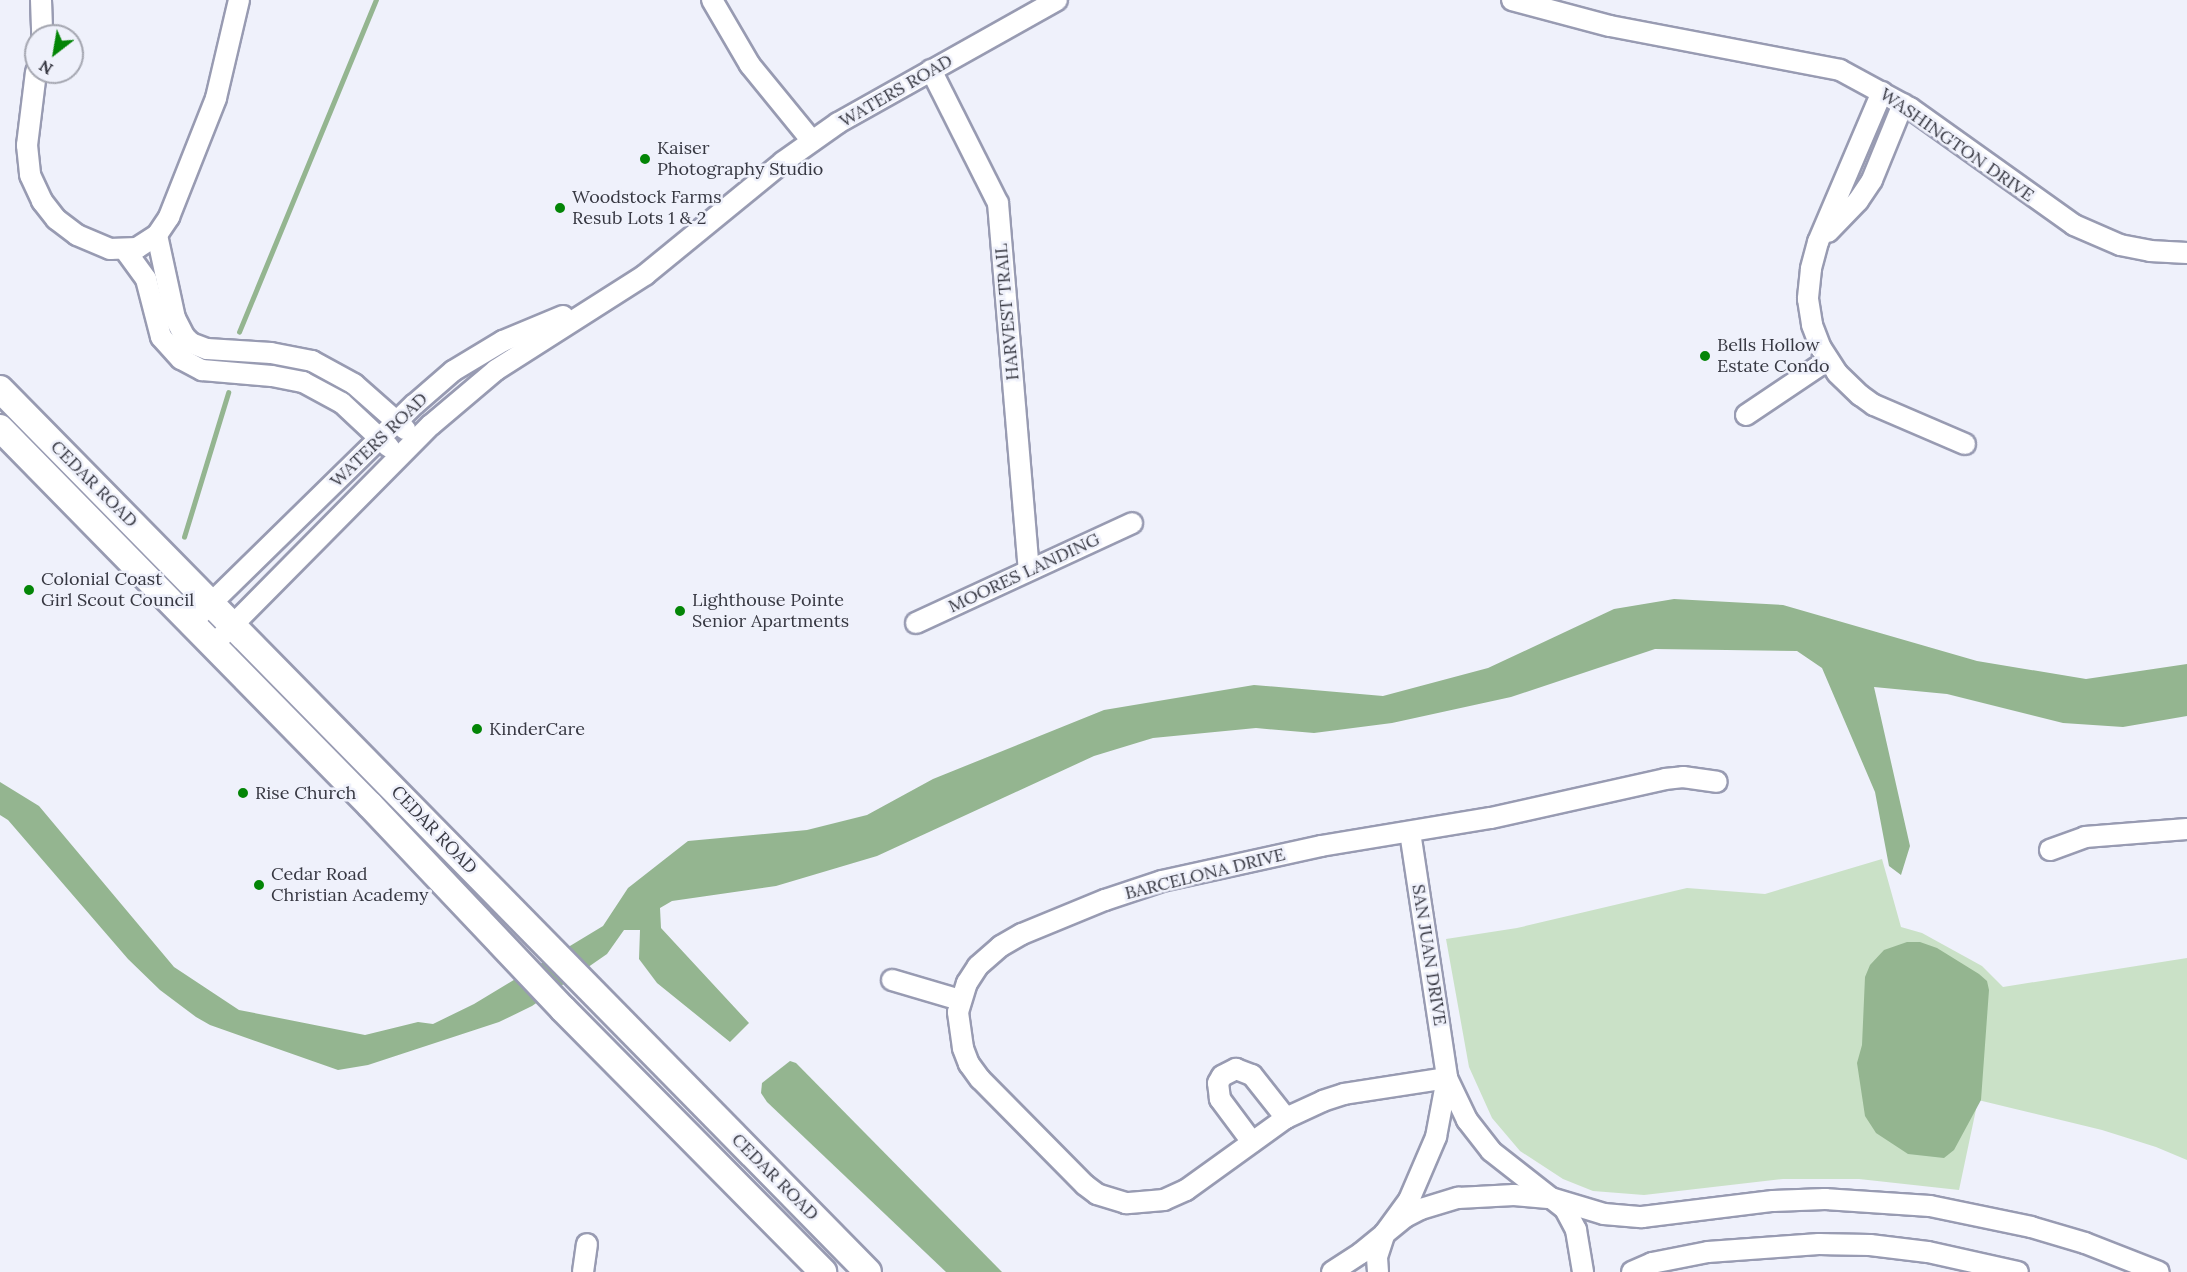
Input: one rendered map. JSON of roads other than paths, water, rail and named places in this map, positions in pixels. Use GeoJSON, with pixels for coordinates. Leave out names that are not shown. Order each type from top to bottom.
{"type":"FeatureCollection","features":[{"type":"Feature","properties":{"kind":"main road","name":"CEDAR ROAD"},"geometry":{"type":"LineString","coordinates":[[0,389],[868,1272]]}},
{"type":"Feature","properties":{"kind":"main road","name":"CEDAR ROAD"},"geometry":{"type":"LineString","coordinates":[[0,428],[213,645],[563,1009],[823,1272]]}},
{"type":"Feature","properties":{"kind":"street"},"geometry":{"type":"LineString","coordinates":[[41,0],[42,24]]}},
{"type":"Feature","properties":{"kind":"street"},"geometry":{"type":"LineString","coordinates":[[35,84],[27,161],[35,188],[56,219],[76,235],[110,249],[125,250],[147,244],[157,235],[169,217],[216,98],[239,0]]}},
{"type":"Feature","properties":{"kind":"street"},"geometry":{"type":"LineString","coordinates":[[712,0],[750,65],[812,141]]}},
{"type":"Feature","properties":{"kind":"street","name":"WATERS ROAD"},"geometry":{"type":"LineString","coordinates":[[213,645],[416,439],[456,402],[496,370],[645,275],[745,191],[838,123],[1057,0]]}},
{"type":"Feature","properties":{"kind":"street","name":"WASHINGTON DRIVE"},"geometry":{"type":"LineString","coordinates":[[1512,0],[1610,26],[1840,70],[1903,104],[2074,225],[2120,245],[2150,251],[2187,253]]}},
{"type":"Feature","properties":{"kind":"street","name":"HARVEST TRAIL"},"geometry":{"type":"LineString","coordinates":[[931,70],[998,203],[1029,569]]}},
{"type":"Feature","properties":{"kind":"street"},"geometry":{"type":"LineString","coordinates":[[1882,92],[1818,242],[1811,269],[1808,299],[1812,325],[1828,360],[1837,373],[1874,405],[1965,444]]}},
{"type":"Feature","properties":{"kind":"street"},"geometry":{"type":"LineString","coordinates":[[1818,242],[1858,201],[1872,180],[1903,104]]}},
{"type":"Feature","properties":{"kind":"street"},"geometry":{"type":"LineString","coordinates":[[157,235],[175,318],[184,336],[191,343],[207,349],[271,353],[312,361],[354,384],[416,439]]}},
{"type":"Feature","properties":{"kind":"street"},"geometry":{"type":"LineString","coordinates":[[125,250],[146,279],[161,337],[181,359],[208,371],[272,376],[303,382],[342,403],[398,457]]}},
{"type":"Feature","properties":{"kind":"street","name":"WATERS ROAD"},"geometry":{"type":"LineString","coordinates":[[190,623],[380,438],[453,371],[486,350],[528,329],[600,304]]}},
{"type":"Feature","properties":{"kind":"street"},"geometry":{"type":"LineString","coordinates":[[1746,416],[1828,360]]}},
{"type":"Feature","properties":{"kind":"street","name":"MOORES LANDING"},"geometry":{"type":"LineString","coordinates":[[916,623],[1132,523]]}},
{"type":"Feature","properties":{"kind":"street","name":"BARCELONA DRIVE"},"geometry":{"type":"LineString","coordinates":[[1447,1078],[1344,1094],[1286,1118],[1186,1190],[1164,1200],[1126,1203],[1096,1194],[1085,1185],[1005,1105],[969,1064],[959,1030],[960,1000],[978,966],[1001,946],[1022,934],[1105,900],[1162,881],[1321,846],[1410,832],[1587,798],[1665,779],[1683,777],[1717,782]]}},
{"type":"Feature","properties":{"kind":"street"},"geometry":{"type":"LineString","coordinates":[[2050,850],[2085,837],[2187,829]]}},
{"type":"Feature","properties":{"kind":"street","name":"SAN JUAN DRIVE"},"geometry":{"type":"LineString","coordinates":[[1410,832],[1447,1078],[1464,1114],[1491,1151],[1565,1209],[1576,1230],[1583,1272]]}},
{"type":"Feature","properties":{"kind":"street"},"geometry":{"type":"LineString","coordinates":[[892,980],[960,1000]]}},
{"type":"Feature","properties":{"kind":"street"},"geometry":{"type":"LineString","coordinates":[[1252,1142],[1220,1099],[1218,1083],[1222,1076],[1236,1070],[1252,1075],[1286,1118]]}},
{"type":"Feature","properties":{"kind":"street","name":"SAN JUAN DRIVE"},"geometry":{"type":"LineString","coordinates":[[1378,1272],[1377,1257],[1385,1233],[1409,1200],[1428,1158],[1441,1118],[1447,1078]]}},
{"type":"Feature","properties":{"kind":"street"},"geometry":{"type":"LineString","coordinates":[[1332,1272],[1405,1217],[1421,1209],[1458,1198],[1482,1196],[1551,1198],[1604,1214],[1642,1217],[1719,1205],[1783,1200],[1825,1199],[1930,1206],[2031,1227],[2085,1243],[2159,1272]]}},
{"type":"Feature","properties":{"kind":"street"},"geometry":{"type":"LineString","coordinates":[[583,1272],[586,1244]]}},
{"type":"Feature","properties":{"kind":"street"},"geometry":{"type":"LineString","coordinates":[[1632,1272],[1652,1263],[1708,1252],[1819,1244],[1870,1245],[1928,1252],[2018,1272]]}},
{"type":"Feature","properties":{"kind":"waterway"},"geometry":{"type":"LineString","coordinates":[[239,332],[376,0]]}},
{"type":"Feature","properties":{"kind":"waterway"},"geometry":{"type":"LineString","coordinates":[[184,537],[228,393]]}},
{"type":"Feature","properties":{"kind":"place","name":"Kaiser Photography Studio"},"geometry":{"type":"Point","coordinates":[645,159]}},
{"type":"Feature","properties":{"kind":"place","name":"Woodstock Farms Resub Lots 1 & 2"},"geometry":{"type":"Point","coordinates":[560,208]}},
{"type":"Feature","properties":{"kind":"place","name":"Bells Hollow Estate Condo"},"geometry":{"type":"Point","coordinates":[1705,356]}},
{"type":"Feature","properties":{"kind":"place","name":"Colonial Coast Girl Scout Council"},"geometry":{"type":"Point","coordinates":[29,590]}},
{"type":"Feature","properties":{"kind":"place","name":"Lighthouse Pointe Senior Apartments"},"geometry":{"type":"Point","coordinates":[680,611]}},
{"type":"Feature","properties":{"kind":"place","name":"KinderCare"},"geometry":{"type":"Point","coordinates":[477,729]}},
{"type":"Feature","properties":{"kind":"place","name":"Rise Church"},"geometry":{"type":"Point","coordinates":[243,793]}},
{"type":"Feature","properties":{"kind":"place","name":"Cedar Road Christian Academy"},"geometry":{"type":"Point","coordinates":[259,885]}}]}
